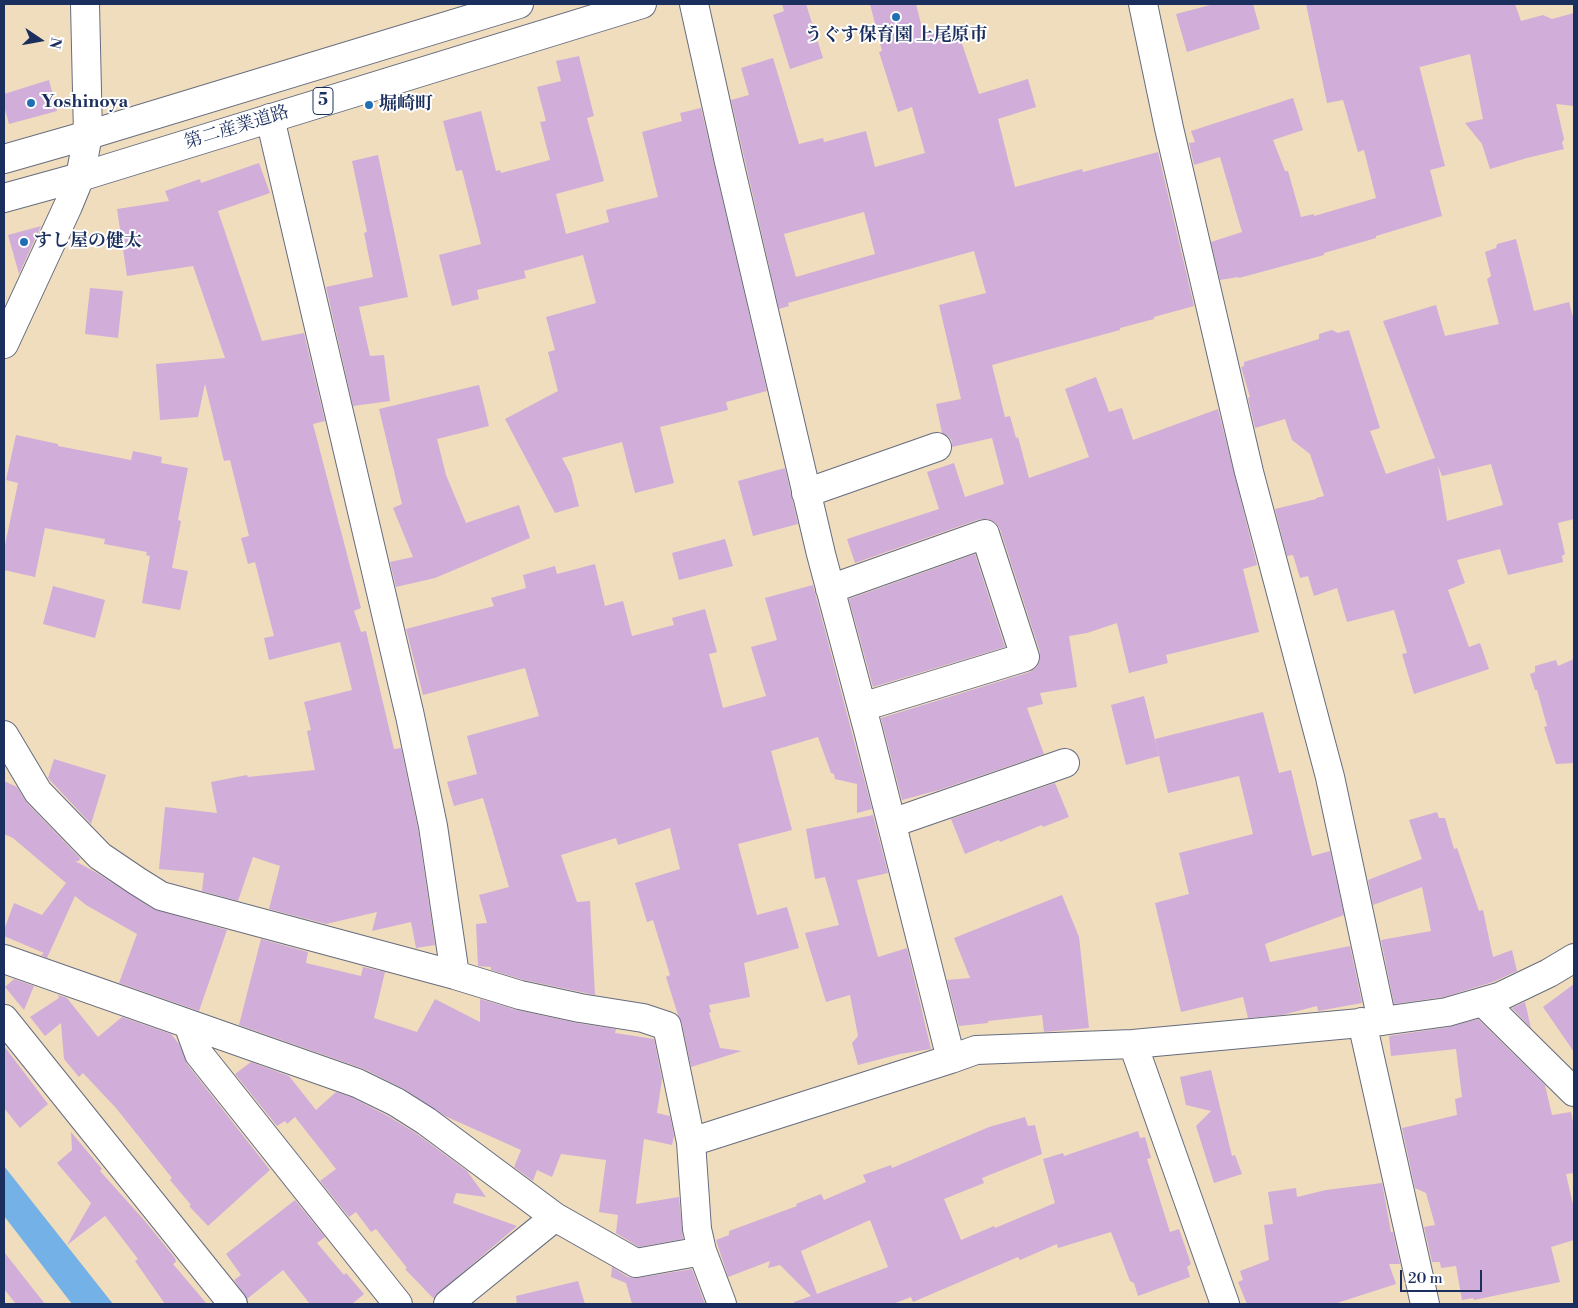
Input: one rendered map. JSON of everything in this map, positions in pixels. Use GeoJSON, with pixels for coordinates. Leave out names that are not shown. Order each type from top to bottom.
{"type":"FeatureCollection","features":[{"type":"Feature","properties":{"kind":"street"},"geometry":{"type":"LineString","coordinates":[[4,344],[65,214],[80,177],[88,135],[85,4]]}},
{"type":"Feature","properties":{"kind":"street","name":"第二産業道路"},"geometry":{"type":"LineString","coordinates":[[4,159],[519,4]]}},
{"type":"Feature","properties":{"kind":"street","name":"第二産業道路"},"geometry":{"type":"LineString","coordinates":[[4,198],[80,177],[642,4]]}},
{"type":"Feature","properties":{"kind":"street"},"geometry":{"type":"LineString","coordinates":[[694,4],[727,156],[806,493],[892,823],[951,1060]]}},
{"type":"Feature","properties":{"kind":"street"},"geometry":{"type":"LineString","coordinates":[[1143,4],[1171,138],[1249,472],[1330,777],[1372,1021],[1425,1304]]}},
{"type":"Feature","properties":{"kind":"street"},"geometry":{"type":"LineString","coordinates":[[270,118],[410,716],[433,826],[455,975]]}},
{"type":"Feature","properties":{"kind":"street"},"geometry":{"type":"LineString","coordinates":[[806,493],[937,447]]}},
{"type":"Feature","properties":{"kind":"street"},"geometry":{"type":"LineString","coordinates":[[830,589],[985,534],[1025,657],[862,707]]}},
{"type":"Feature","properties":{"kind":"street"},"geometry":{"type":"LineString","coordinates":[[4,735],[38,792],[100,856],[161,896],[455,975],[520,995],[580,1008],[643,1018],[667,1026],[691,1142],[697,1229],[702,1252],[722,1304]]}},
{"type":"Feature","properties":{"kind":"street"},"geometry":{"type":"LineString","coordinates":[[892,823],[1064,763]]}},
{"type":"Feature","properties":{"kind":"street"},"geometry":{"type":"LineString","coordinates":[[691,1142],[951,1060],[976,1050],[1133,1044],[1447,1012],[1499,997],[1549,974],[1574,958]]}},
{"type":"Feature","properties":{"kind":"street"},"geometry":{"type":"LineString","coordinates":[[4,959],[357,1083],[396,1102],[426,1121],[555,1217],[636,1264],[702,1252]]}},
{"type":"Feature","properties":{"kind":"street"},"geometry":{"type":"LineString","coordinates":[[1483,1002],[1574,1092]]}},
{"type":"Feature","properties":{"kind":"street"},"geometry":{"type":"LineString","coordinates":[[4,1019],[234,1304]]}},
{"type":"Feature","properties":{"kind":"street"},"geometry":{"type":"LineString","coordinates":[[188,1024],[199,1054],[398,1304]]}},
{"type":"Feature","properties":{"kind":"street"},"geometry":{"type":"LineString","coordinates":[[1133,1044],[1225,1304]]}},
{"type":"Feature","properties":{"kind":"street"},"geometry":{"type":"LineString","coordinates":[[448,1304],[555,1217]]}},
{"type":"Feature","properties":{"kind":"water"},"geometry":{"type":"Polygon","coordinates":[[[4,1166],[113,1304],[72,1304],[4,1216],[4,1166]]]}},
{"type":"Feature","properties":{"kind":"building"},"geometry":{"type":"Polygon","coordinates":[[[782,4],[806,4],[823,58],[790,69],[773,15],[784,11],[782,4]]]}},
{"type":"Feature","properties":{"kind":"building"},"geometry":{"type":"Polygon","coordinates":[[[870,4],[916,4],[924,36],[956,26],[979,94],[1028,79],[1036,107],[998,119],[1015,187],[1082,169],[1083,172],[1158,152],[1194,306],[1120,328],[1120,330],[992,365],[1005,417],[1010,416],[1029,478],[1089,457],[1065,389],[1096,377],[1109,412],[1122,408],[1133,440],[1218,409],[1257,565],[1243,569],[1259,632],[1166,655],[1168,663],[1129,673],[1117,623],[1087,633],[1069,636],[1077,687],[1040,693],[1043,704],[1027,708],[1044,754],[939,790],[902,800],[881,718],[1030,672],[1037,667],[1040,660],[1040,652],[1000,529],[995,522],[980,519],[855,563],[847,539],[939,509],[927,472],[954,463],[965,497],[1004,484],[992,438],[952,447],[952,441],[942,433],[936,404],[961,399],[939,305],[986,293],[974,251],[788,303],[789,306],[779,309],[731,100],[749,95],[741,68],[773,58],[799,144],[823,138],[824,142],[866,131],[875,167],[925,153],[912,107],[898,112],[879,52],[882,51],[870,4]],[[864,212],[784,234],[796,277],[875,254],[864,212]]]}},
{"type":"Feature","properties":{"kind":"building"},"geometry":{"type":"Polygon","coordinates":[[[1214,4],[1253,4],[1260,29],[1187,52],[1176,14],[1214,4]]]}},
{"type":"Feature","properties":{"kind":"building"},"geometry":{"type":"Polygon","coordinates":[[[1306,4],[1515,4],[1521,21],[1543,15],[1552,19],[1574,13],[1574,106],[1556,104],[1564,139],[1562,143],[1564,149],[1490,169],[1482,144],[1465,123],[1483,119],[1470,54],[1420,67],[1419,65],[1445,166],[1430,170],[1442,216],[1324,253],[1324,255],[1239,278],[1220,280],[1211,242],[1242,232],[1220,157],[1194,165],[1189,143],[1195,142],[1191,131],[1293,98],[1303,130],[1273,140],[1285,171],[1288,171],[1301,217],[1314,214],[1314,216],[1376,198],[1364,150],[1358,152],[1343,100],[1327,103],[1306,4]]]}},
{"type":"Feature","properties":{"kind":"building"},"geometry":{"type":"Polygon","coordinates":[[[579,56],[594,116],[587,118],[604,181],[556,194],[566,234],[609,222],[606,210],[658,197],[642,132],[682,121],[680,113],[701,108],[767,391],[726,402],[728,410],[660,427],[674,483],[635,493],[622,442],[562,458],[571,475],[579,506],[555,513],[505,419],[558,391],[548,352],[555,350],[546,317],[596,303],[583,255],[524,271],[526,278],[477,290],[479,299],[452,306],[439,255],[481,244],[462,170],[456,171],[443,121],[481,111],[496,171],[500,170],[501,173],[550,160],[540,122],[546,121],[537,87],[561,81],[556,61],[579,56]]]}},
{"type":"Feature","properties":{"kind":"building"},"geometry":{"type":"Polygon","coordinates":[[[49,80],[57,111],[9,124],[4,106],[4,94],[49,80]]]}},
{"type":"Feature","properties":{"kind":"building"},"geometry":{"type":"Polygon","coordinates":[[[378,155],[408,297],[359,307],[370,356],[384,355],[390,401],[353,406],[326,287],[373,277],[364,233],[367,232],[352,161],[378,155]]]}},
{"type":"Feature","properties":{"kind":"building"},"geometry":{"type":"Polygon","coordinates":[[[259,163],[270,193],[218,211],[262,341],[304,333],[325,421],[313,424],[361,608],[354,611],[361,632],[366,631],[394,749],[401,748],[418,829],[435,945],[416,948],[411,922],[372,931],[377,912],[326,924],[269,909],[280,866],[253,857],[238,901],[202,891],[204,873],[159,869],[165,807],[217,813],[211,782],[247,775],[248,777],[315,770],[307,731],[311,730],[304,702],[352,690],[340,642],[269,660],[264,638],[274,636],[255,562],[248,564],[241,538],[249,536],[230,460],[224,461],[205,384],[198,417],[160,420],[156,364],[225,358],[193,266],[127,276],[117,209],[169,201],[165,191],[200,179],[201,183],[259,163]]]}},
{"type":"Feature","properties":{"kind":"building"},"geometry":{"type":"Polygon","coordinates":[[[41,226],[19,274],[8,235],[41,226]]]}},
{"type":"Feature","properties":{"kind":"building"},"geometry":{"type":"Polygon","coordinates":[[[1516,239],[1534,311],[1569,302],[1574,321],[1574,519],[1558,523],[1565,554],[1562,556],[1563,562],[1508,575],[1500,549],[1457,560],[1465,583],[1448,590],[1469,647],[1480,643],[1489,669],[1414,694],[1402,654],[1407,653],[1394,610],[1347,622],[1337,588],[1314,596],[1308,576],[1300,578],[1293,555],[1287,556],[1275,509],[1324,496],[1310,454],[1292,440],[1285,419],[1255,428],[1248,398],[1250,397],[1241,367],[1244,366],[1244,362],[1319,339],[1319,334],[1332,330],[1338,333],[1349,330],[1380,428],[1370,431],[1386,474],[1435,458],[1383,321],[1436,305],[1445,336],[1499,324],[1487,279],[1491,276],[1485,252],[1496,248],[1497,244],[1516,239]],[[1491,464],[1442,476],[1438,466],[1447,521],[1503,505],[1491,464]]]}},
{"type":"Feature","properties":{"kind":"building"},"geometry":{"type":"Polygon","coordinates":[[[90,288],[123,291],[118,338],[85,334],[90,288]]]}},
{"type":"Feature","properties":{"kind":"building"},"geometry":{"type":"Polygon","coordinates":[[[479,385],[489,426],[437,439],[446,475],[466,523],[519,505],[530,538],[435,578],[396,587],[390,562],[413,557],[393,508],[402,504],[379,409],[479,385]]]}},
{"type":"Feature","properties":{"kind":"building"},"geometry":{"type":"Polygon","coordinates":[[[16,435],[58,444],[58,446],[131,460],[133,451],[162,457],[161,463],[188,468],[178,520],[181,521],[172,568],[188,571],[180,610],[142,603],[150,556],[146,555],[147,552],[104,544],[105,539],[45,528],[35,577],[4,570],[4,550],[18,483],[6,480],[16,435]]]}},
{"type":"Feature","properties":{"kind":"building"},"geometry":{"type":"Polygon","coordinates":[[[785,468],[798,524],[753,536],[738,481],[785,468]]]}},
{"type":"Feature","properties":{"kind":"building"},"geometry":{"type":"Polygon","coordinates":[[[725,539],[733,566],[679,580],[672,553],[725,539]]]}},
{"type":"Feature","properties":{"kind":"building"},"geometry":{"type":"Polygon","coordinates":[[[975,554],[1005,647],[873,687],[849,599],[975,554]]]}},
{"type":"Feature","properties":{"kind":"building"},"geometry":{"type":"Polygon","coordinates":[[[595,564],[605,606],[623,601],[632,636],[674,625],[672,618],[705,609],[717,652],[709,654],[723,708],[766,696],[751,647],[777,640],[765,598],[813,585],[872,809],[857,813],[857,784],[835,779],[818,737],[771,751],[792,830],[738,844],[757,915],[787,907],[799,948],[744,963],[750,997],[709,1005],[711,1012],[709,1013],[720,1048],[742,1051],[691,1067],[682,1023],[666,977],[670,975],[653,920],[647,922],[635,883],[680,869],[670,828],[618,845],[616,838],[561,855],[577,902],[590,901],[595,995],[524,980],[491,970],[491,967],[478,966],[476,924],[487,923],[479,895],[509,887],[483,798],[454,806],[447,782],[477,774],[467,736],[539,716],[525,668],[423,695],[406,629],[494,606],[491,598],[526,588],[523,575],[555,566],[557,574],[595,564]]]}},
{"type":"Feature","properties":{"kind":"building"},"geometry":{"type":"Polygon","coordinates":[[[53,586],[105,600],[95,638],[43,624],[53,586]]]}},
{"type":"Feature","properties":{"kind":"building"},"geometry":{"type":"Polygon","coordinates":[[[1574,659],[1574,763],[1556,764],[1544,727],[1547,726],[1537,690],[1535,690],[1530,674],[1535,672],[1535,666],[1556,660],[1558,666],[1574,659]]]}},
{"type":"Feature","properties":{"kind":"building"},"geometry":{"type":"Polygon","coordinates":[[[1144,696],[1159,756],[1126,765],[1111,705],[1144,696]]]}},
{"type":"Feature","properties":{"kind":"building"},"geometry":{"type":"Polygon","coordinates":[[[1263,712],[1279,773],[1291,770],[1312,856],[1330,851],[1344,915],[1265,944],[1270,962],[1350,946],[1362,1003],[1318,1011],[1317,1006],[1282,1015],[1248,1018],[1243,997],[1181,1012],[1155,903],[1189,894],[1179,853],[1253,834],[1239,776],[1168,793],[1155,739],[1263,712]]]}},
{"type":"Feature","properties":{"kind":"building"},"geometry":{"type":"Polygon","coordinates":[[[54,759],[106,775],[91,824],[48,778],[54,759]]]}},
{"type":"Feature","properties":{"kind":"building"},"geometry":{"type":"Polygon","coordinates":[[[4,781],[17,787],[27,803],[80,858],[79,861],[75,861],[153,909],[227,930],[199,1011],[119,983],[137,934],[86,905],[75,896],[47,958],[41,955],[44,953],[4,936],[4,930],[14,903],[42,915],[66,883],[13,838],[4,834],[4,781]]]}},
{"type":"Feature","properties":{"kind":"building"},"geometry":{"type":"Polygon","coordinates":[[[1055,783],[1069,817],[1043,827],[1042,825],[1000,842],[999,840],[965,854],[951,819],[1055,783]]]}},
{"type":"Feature","properties":{"kind":"building"},"geometry":{"type":"Polygon","coordinates":[[[1437,812],[1439,818],[1445,818],[1454,849],[1457,848],[1479,911],[1483,910],[1493,957],[1512,950],[1517,971],[1493,982],[1444,997],[1394,1004],[1381,940],[1431,931],[1422,887],[1373,905],[1368,880],[1422,859],[1409,820],[1437,812]]]}},
{"type":"Feature","properties":{"kind":"building"},"geometry":{"type":"Polygon","coordinates":[[[873,815],[888,873],[857,880],[878,957],[907,948],[931,1049],[900,1054],[858,1065],[852,1043],[858,1036],[850,995],[826,1002],[805,933],[839,925],[825,877],[815,879],[806,829],[873,815]]]}},
{"type":"Feature","properties":{"kind":"building"},"geometry":{"type":"Polygon","coordinates":[[[1062,895],[1079,937],[1089,1028],[1044,1032],[1042,1015],[959,1026],[947,980],[970,978],[954,938],[1062,895]]]}},
{"type":"Feature","properties":{"kind":"building"},"geometry":{"type":"Polygon","coordinates":[[[261,939],[308,952],[306,963],[361,976],[363,967],[385,972],[374,1018],[417,1032],[435,999],[480,1022],[480,999],[517,1010],[616,1029],[615,1033],[654,1039],[662,1079],[657,1113],[670,1116],[674,1136],[672,1145],[644,1139],[636,1204],[679,1197],[683,1239],[639,1247],[616,1233],[618,1215],[599,1212],[606,1160],[561,1154],[552,1177],[537,1170],[533,1181],[514,1167],[521,1150],[445,1116],[404,1089],[364,1069],[239,1025],[261,939]]]}},
{"type":"Feature","properties":{"kind":"building"},"geometry":{"type":"Polygon","coordinates":[[[14,979],[34,986],[24,1010],[5,987],[14,979]]]}},
{"type":"Feature","properties":{"kind":"building"},"geometry":{"type":"Polygon","coordinates":[[[1574,984],[1574,1052],[1543,1007],[1574,984]]]}},
{"type":"Feature","properties":{"kind":"building"},"geometry":{"type":"Polygon","coordinates":[[[58,995],[67,998],[98,1037],[122,1017],[171,1034],[179,1044],[187,1064],[270,1170],[208,1226],[189,1206],[191,1205],[170,1180],[172,1178],[116,1108],[83,1073],[79,1077],[64,1059],[61,1023],[45,1036],[30,1017],[59,998],[58,995]]]}},
{"type":"Feature","properties":{"kind":"building"},"geometry":{"type":"Polygon","coordinates":[[[1525,1002],[1531,1028],[1512,1008],[1525,1002]]]}},
{"type":"Feature","properties":{"kind":"building"},"geometry":{"type":"Polygon","coordinates":[[[1478,1019],[1545,1085],[1552,1115],[1571,1112],[1574,1127],[1574,1173],[1566,1174],[1574,1209],[1574,1240],[1551,1247],[1560,1282],[1474,1300],[1473,1298],[1462,1300],[1456,1266],[1441,1268],[1440,1262],[1432,1262],[1424,1227],[1435,1225],[1426,1193],[1415,1188],[1402,1128],[1457,1115],[1455,1099],[1462,1097],[1456,1049],[1391,1056],[1389,1036],[1449,1027],[1478,1019]]]}},
{"type":"Feature","properties":{"kind":"building"},"geometry":{"type":"Polygon","coordinates":[[[4,1046],[48,1104],[20,1128],[4,1108],[4,1046]]]}},
{"type":"Feature","properties":{"kind":"building"},"geometry":{"type":"Polygon","coordinates":[[[251,1062],[289,1076],[316,1110],[336,1092],[351,1097],[388,1116],[417,1134],[467,1171],[486,1197],[456,1193],[453,1203],[517,1226],[433,1298],[405,1269],[407,1268],[376,1229],[371,1232],[356,1212],[349,1217],[320,1181],[336,1169],[295,1117],[287,1124],[285,1121],[277,1126],[235,1074],[251,1062]]]}},
{"type":"Feature","properties":{"kind":"building"},"geometry":{"type":"Polygon","coordinates":[[[1211,1070],[1232,1156],[1235,1155],[1242,1174],[1214,1183],[1196,1126],[1211,1111],[1186,1105],[1180,1077],[1211,1070]]]}},
{"type":"Feature","properties":{"kind":"building"},"geometry":{"type":"Polygon","coordinates":[[[1025,1117],[1028,1126],[1035,1125],[1042,1154],[982,1178],[984,1183],[944,1199],[961,1240],[1055,1203],[1043,1159],[1063,1153],[1064,1156],[1138,1131],[1140,1138],[1145,1137],[1151,1158],[1147,1159],[1170,1232],[1179,1229],[1191,1264],[1187,1267],[1190,1277],[1138,1296],[1134,1283],[1130,1281],[1111,1232],[1058,1248],[1057,1244],[1020,1260],[1018,1257],[913,1302],[911,1297],[893,1304],[794,1304],[794,1302],[811,1296],[780,1265],[768,1268],[770,1261],[728,1277],[716,1240],[729,1235],[729,1231],[797,1206],[796,1204],[821,1194],[824,1200],[866,1182],[863,1175],[891,1165],[892,1168],[989,1127],[1025,1117]],[[870,1220],[801,1251],[817,1294],[888,1267],[870,1220]]]}},
{"type":"Feature","properties":{"kind":"building"},"geometry":{"type":"Polygon","coordinates":[[[71,1132],[102,1169],[100,1171],[175,1258],[176,1262],[173,1264],[207,1304],[165,1304],[135,1261],[138,1259],[105,1216],[67,1245],[91,1203],[57,1163],[72,1150],[71,1132]]]}},
{"type":"Feature","properties":{"kind":"building"},"geometry":{"type":"Polygon","coordinates":[[[1382,1183],[1391,1232],[1393,1232],[1400,1264],[1389,1264],[1396,1284],[1334,1304],[1247,1304],[1238,1282],[1243,1280],[1240,1271],[1269,1260],[1264,1225],[1273,1224],[1268,1192],[1296,1188],[1297,1197],[1326,1190],[1382,1183]]]}},
{"type":"Feature","properties":{"kind":"building"},"geometry":{"type":"Polygon","coordinates":[[[295,1200],[325,1237],[317,1243],[344,1275],[346,1273],[364,1294],[352,1304],[310,1304],[283,1270],[247,1299],[234,1280],[241,1275],[226,1254],[295,1200]]]}},
{"type":"Feature","properties":{"kind":"building"},"geometry":{"type":"Polygon","coordinates":[[[4,1252],[45,1304],[16,1304],[4,1289],[4,1252]]]}},
{"type":"Feature","properties":{"kind":"building"},"geometry":{"type":"Polygon","coordinates":[[[612,1267],[628,1277],[638,1278],[692,1269],[705,1304],[632,1304],[626,1283],[611,1277],[612,1267]]]}},
{"type":"Feature","properties":{"kind":"building"},"geometry":{"type":"Polygon","coordinates":[[[578,1281],[585,1304],[517,1304],[516,1296],[578,1281]]]}},
{"type":"Feature","properties":{"kind":"place","name":"うぐす保育園 上尾原市"},"geometry":{"type":"Point","coordinates":[896,17]}},
{"type":"Feature","properties":{"kind":"place","name":"Yoshinoya"},"geometry":{"type":"Point","coordinates":[31,103]}},
{"type":"Feature","properties":{"kind":"place","name":"堀崎町"},"geometry":{"type":"Point","coordinates":[369,105]}},
{"type":"Feature","properties":{"kind":"place","name":"すし屋の健太"},"geometry":{"type":"Point","coordinates":[24,242]}}]}
